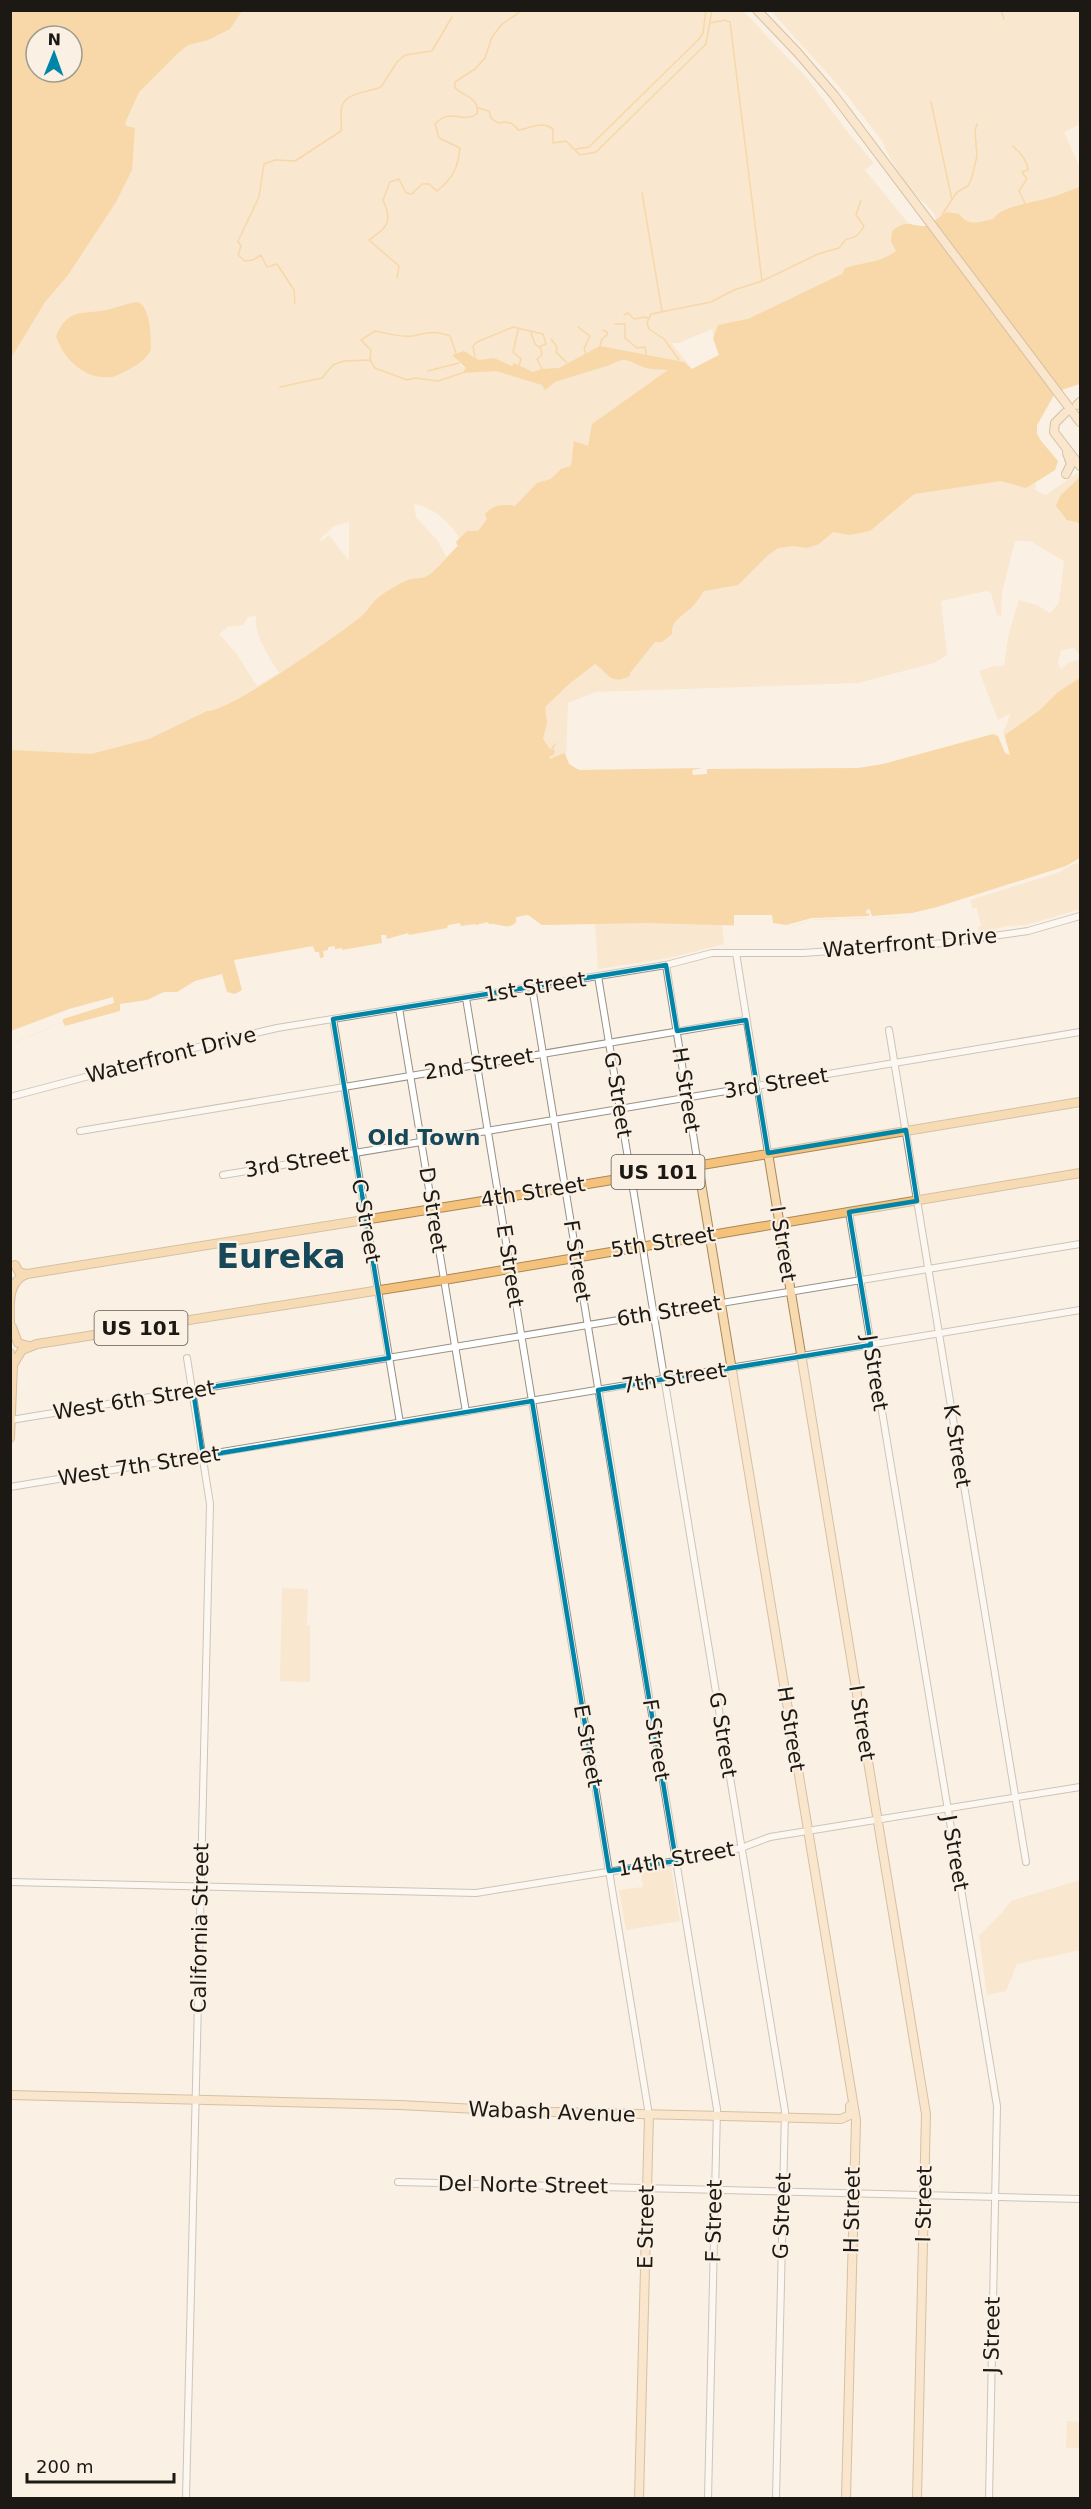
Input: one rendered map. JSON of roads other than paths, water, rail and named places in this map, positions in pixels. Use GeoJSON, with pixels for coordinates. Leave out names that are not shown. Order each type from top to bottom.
{"type":"FeatureCollection","features":[{"type":"Feature","properties":{"kind":"highway","name":"4th Street"},"geometry":{"type":"LineString","coordinates":[[27,1274],[565,1188],[1080,1102]]}},
{"type":"Feature","properties":{"kind":"highway","name":"5th Street"},"geometry":{"type":"LineString","coordinates":[[32,1345],[444,1280],[510,1267],[1080,1173]]}},
{"type":"Feature","properties":{"kind":"highway"},"geometry":{"type":"LineString","coordinates":[[15,1265],[19,1272],[27,1274]]}},
{"type":"Feature","properties":{"kind":"highway","name":"US 101"},"geometry":{"type":"LineString","coordinates":[[10,1332],[11,1294],[15,1281],[27,1274]]}},
{"type":"Feature","properties":{"kind":"highway"},"geometry":{"type":"LineString","coordinates":[[11,1323],[18,1343],[25,1346],[32,1345]]}},
{"type":"Feature","properties":{"kind":"highway"},"geometry":{"type":"LineString","coordinates":[[13,1365],[22,1350],[32,1345]]}},
{"type":"Feature","properties":{"kind":"highway"},"geometry":{"type":"LineString","coordinates":[[10,1353],[13,1365],[10,1438]]}},
{"type":"Feature","properties":{"kind":"main road"},"geometry":{"type":"LineString","coordinates":[[757,10],[834,95],[1066,403],[1074,408],[1080,424]]}},
{"type":"Feature","properties":{"kind":"main road"},"geometry":{"type":"LineString","coordinates":[[1066,474],[1071,462],[1054,430],[1055,423],[1074,408]]}},
{"type":"Feature","properties":{"kind":"main road"},"geometry":{"type":"LineString","coordinates":[[1064,447],[1080,466]]}},
{"type":"Feature","properties":{"kind":"main road","name":"I Street"},"geometry":{"type":"LineString","coordinates":[[768,1153],[926,2114],[917,2499]]}},
{"type":"Feature","properties":{"kind":"main road","name":"H Street"},"geometry":{"type":"LineString","coordinates":[[698,1165],[856,2120],[846,2499]]}},
{"type":"Feature","properties":{"kind":"main road"},"geometry":{"type":"LineString","coordinates":[[841,2119],[848,2117],[851,2109],[849,2082]]}},
{"type":"Feature","properties":{"kind":"main road","name":"Wabash Avenue"},"geometry":{"type":"LineString","coordinates":[[10,2095],[841,2119]]}},
{"type":"Feature","properties":{"kind":"main road","name":"E Street"},"geometry":{"type":"LineString","coordinates":[[639,2499],[649,2115]]}},
{"type":"Feature","properties":{"kind":"main road"},"geometry":{"type":"LineString","coordinates":[[841,2119],[852,2126],[851,2143],[854,2151]]}},
{"type":"Feature","properties":{"kind":"street","name":"Waterfront Drive"},"geometry":{"type":"LineString","coordinates":[[736,953],[803,953],[944,944],[1028,931],[1080,916]]}},
{"type":"Feature","properties":{"kind":"street","name":"1st Street"},"geometry":{"type":"LineString","coordinates":[[333,1018],[666,965],[704,955],[736,953]]}},
{"type":"Feature","properties":{"kind":"street","name":"I Street"},"geometry":{"type":"LineString","coordinates":[[736,953],[768,1153]]}},
{"type":"Feature","properties":{"kind":"street","name":"H Street"},"geometry":{"type":"LineString","coordinates":[[666,965],[698,1165]]}},
{"type":"Feature","properties":{"kind":"street","name":"G Street"},"geometry":{"type":"LineString","coordinates":[[598,976],[785,2118],[776,2499]]}},
{"type":"Feature","properties":{"kind":"street","name":"F Street"},"geometry":{"type":"LineString","coordinates":[[532,987],[717,2116],[708,2499]]}},
{"type":"Feature","properties":{"kind":"street","name":"E Street"},"geometry":{"type":"LineString","coordinates":[[466,998],[649,2115]]}},
{"type":"Feature","properties":{"kind":"street","name":"D Street"},"geometry":{"type":"LineString","coordinates":[[399,1008],[466,1412]]}},
{"type":"Feature","properties":{"kind":"street","name":"Waterfront Drive"},"geometry":{"type":"LineString","coordinates":[[10,1097],[217,1042],[333,1018]]}},
{"type":"Feature","properties":{"kind":"street","name":"C Street"},"geometry":{"type":"LineString","coordinates":[[333,1018],[400,1423]]}},
{"type":"Feature","properties":{"kind":"street","name":"2nd Street"},"geometry":{"type":"LineString","coordinates":[[80,1131],[746,1020]]}},
{"type":"Feature","properties":{"kind":"street","name":"K Street"},"geometry":{"type":"LineString","coordinates":[[890,1030],[1026,1862]]}},
{"type":"Feature","properties":{"kind":"street","name":"3rd Street"},"geometry":{"type":"LineString","coordinates":[[223,1174],[1080,1032]]}},
{"type":"Feature","properties":{"kind":"street","name":"J Street"},"geometry":{"type":"LineString","coordinates":[[849,1212],[997,2106],[989,2499]]}},
{"type":"Feature","properties":{"kind":"street","name":"6th Street"},"geometry":{"type":"LineString","coordinates":[[257,1380],[1080,1244]]}},
{"type":"Feature","properties":{"kind":"street","name":"7th Street"},"geometry":{"type":"LineString","coordinates":[[268,1445],[1080,1310]]}},
{"type":"Feature","properties":{"kind":"street","name":"California Street"},"geometry":{"type":"LineString","coordinates":[[186,2499],[210,1504],[188,1358]]}},
{"type":"Feature","properties":{"kind":"street","name":"West 6th Street"},"geometry":{"type":"LineString","coordinates":[[11,1420],[257,1380]]}},
{"type":"Feature","properties":{"kind":"street","name":"West 7th Street"},"geometry":{"type":"LineString","coordinates":[[10,1487],[268,1445]]}},
{"type":"Feature","properties":{"kind":"street","name":"14th Street"},"geometry":{"type":"LineString","coordinates":[[10,1882],[476,1893],[741,1848],[770,1838],[808,1831],[1080,1787]]}},
{"type":"Feature","properties":{"kind":"street","name":"Del Norte Street"},"geometry":{"type":"LineString","coordinates":[[398,2182],[1080,2199]]}},
{"type":"Feature","properties":{"kind":"waterway"},"geometry":{"type":"LineString","coordinates":[[397,278],[399,266],[369,240],[387,223],[388,214],[383,200],[390,182],[399,179],[406,193],[412,194],[422,184],[429,184],[437,191],[451,177],[458,161],[460,148],[439,138],[435,124],[446,117],[472,117],[477,114],[474,101],[455,88],[455,82],[475,69],[485,58],[492,37],[502,24],[523,10]]}},
{"type":"Feature","properties":{"kind":"waterway"},"geometry":{"type":"LineString","coordinates":[[576,149],[589,147],[699,39],[703,33],[706,10]]}},
{"type":"Feature","properties":{"kind":"waterway"},"geometry":{"type":"LineString","coordinates":[[478,108],[489,111],[491,118],[498,123],[510,123],[518,130],[540,125],[549,126],[553,129],[553,143],[566,141],[580,155],[596,152],[706,44],[712,10]]}},
{"type":"Feature","properties":{"kind":"waterway"},"geometry":{"type":"LineString","coordinates":[[1001,10],[1004,19]]}},
{"type":"Feature","properties":{"kind":"waterway"},"geometry":{"type":"LineString","coordinates":[[295,303],[294,290],[277,264],[267,267],[261,255],[253,260],[245,261],[238,255],[241,246],[238,241],[259,197],[264,164],[275,160],[295,161],[341,131],[341,111],[346,100],[356,94],[381,87],[397,62],[405,55],[432,51],[452,17]]}},
{"type":"Feature","properties":{"kind":"waterway"},"geometry":{"type":"LineString","coordinates":[[711,23],[724,20],[730,22],[762,281]]}},
{"type":"Feature","properties":{"kind":"waterway"},"geometry":{"type":"LineString","coordinates":[[931,102],[952,200]]}},
{"type":"Feature","properties":{"kind":"waterway"},"geometry":{"type":"LineString","coordinates":[[942,215],[957,192],[968,186],[972,177],[977,156],[975,131],[977,124]]}},
{"type":"Feature","properties":{"kind":"waterway"},"geometry":{"type":"LineString","coordinates":[[1013,146],[1023,156],[1028,170],[1022,172],[1027,179],[1019,191],[1025,203]]}},
{"type":"Feature","properties":{"kind":"waterway"},"geometry":{"type":"LineString","coordinates":[[642,193],[662,311]]}},
{"type":"Feature","properties":{"kind":"waterway"},"geometry":{"type":"LineString","coordinates":[[679,360],[664,339],[649,329],[647,323],[651,314],[711,302],[818,254],[839,248],[846,239],[857,236],[864,226],[856,215],[861,200]]}},
{"type":"Feature","properties":{"kind":"waterway"},"geometry":{"type":"LineString","coordinates":[[624,315],[628,313],[634,319],[645,317],[649,319]]}},
{"type":"Feature","properties":{"kind":"waterway"},"geometry":{"type":"LineString","coordinates":[[615,324],[625,324],[625,338],[637,348],[645,347],[646,354]]}},
{"type":"Feature","properties":{"kind":"waterway"},"geometry":{"type":"LineString","coordinates":[[475,356],[473,346],[477,342],[513,327],[543,334],[546,344],[539,347]]}},
{"type":"Feature","properties":{"kind":"waterway"},"geometry":{"type":"LineString","coordinates":[[578,327],[590,336],[584,349],[586,354]]}},
{"type":"Feature","properties":{"kind":"waterway"},"geometry":{"type":"LineString","coordinates":[[518,330],[513,352],[521,359],[519,366]]}},
{"type":"Feature","properties":{"kind":"waterway"},"geometry":{"type":"LineString","coordinates":[[600,346],[602,339],[607,335],[607,332],[603,330]]}},
{"type":"Feature","properties":{"kind":"waterway"},"geometry":{"type":"LineString","coordinates":[[370,360],[371,350],[361,340],[375,331],[404,336],[444,334],[450,336],[456,353]]}},
{"type":"Feature","properties":{"kind":"waterway"},"geometry":{"type":"LineString","coordinates":[[531,333],[535,344],[541,349],[542,355],[537,359],[542,369]]}},
{"type":"Feature","properties":{"kind":"waterway"},"geometry":{"type":"LineString","coordinates":[[551,339],[557,347],[556,352],[567,363]]}},
{"type":"Feature","properties":{"kind":"waterway"},"geometry":{"type":"LineString","coordinates":[[280,387],[322,378],[333,365],[344,361],[370,360],[375,368],[407,380],[415,378],[438,381],[462,373]]}},
{"type":"Feature","properties":{"kind":"waterway"},"geometry":{"type":"LineString","coordinates":[[428,371],[459,363]]}},
{"type":"Feature","properties":{"kind":"waterway"},"geometry":{"type":"LineString","coordinates":[[552,749],[555,744]]}},
{"type":"Feature","properties":{"kind":"district","name":"Old Town"},"geometry":{"type":"Point","coordinates":[424,1137]}},
{"type":"Feature","properties":{"kind":"district","name":"Eureka"},"geometry":{"type":"Point","coordinates":[281,1256]}}]}
